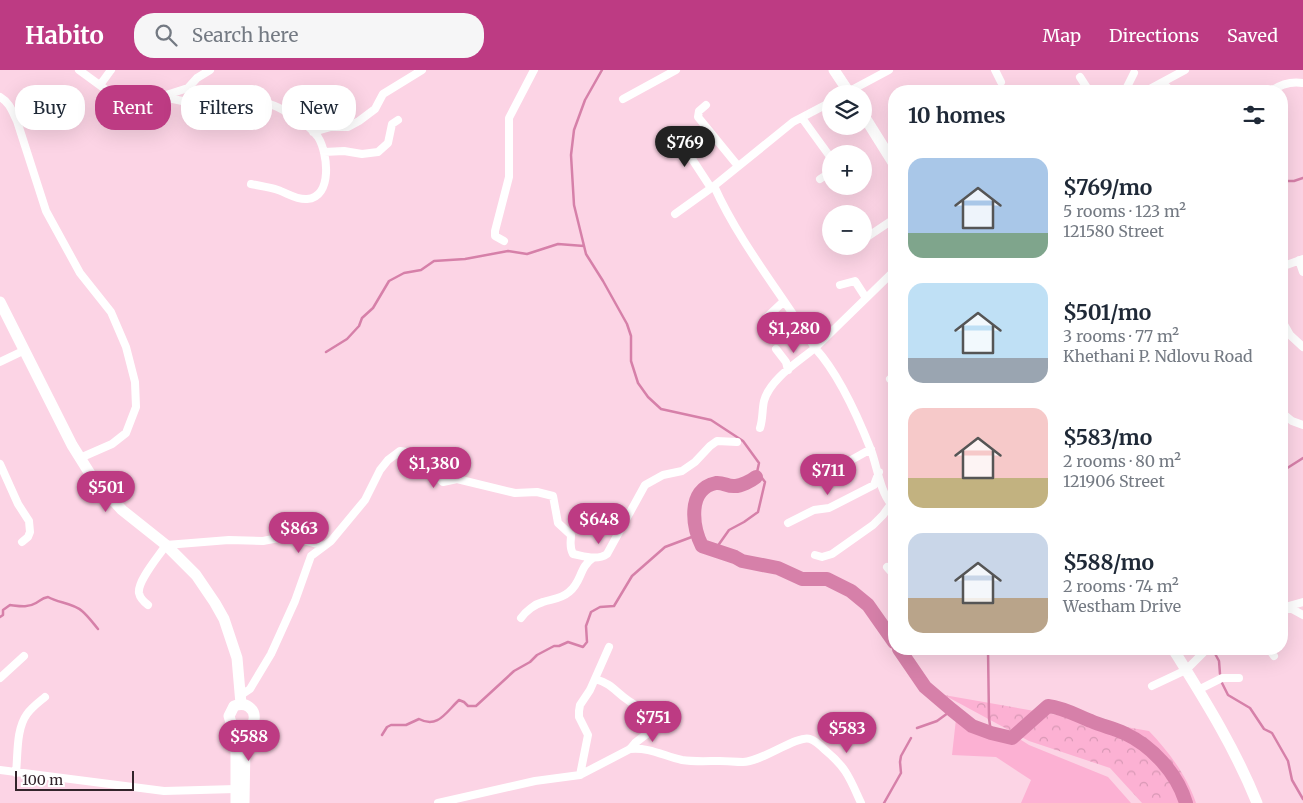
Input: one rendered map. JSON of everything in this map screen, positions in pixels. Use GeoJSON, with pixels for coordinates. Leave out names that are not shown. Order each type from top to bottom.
{"type":"FeatureCollection","features":[{"type":"Feature","properties":{"kind":"street"},"geometry":{"type":"LineString","coordinates":[[79,70],[100,85],[111,70]]}},
{"type":"Feature","properties":{"kind":"street"},"geometry":{"type":"LineString","coordinates":[[171,93],[188,88],[197,78],[210,70]]}},
{"type":"Feature","properties":{"kind":"street"},"geometry":{"type":"LineString","coordinates":[[313,132],[331,127],[348,127],[359,121],[375,109],[383,94],[422,70]]}},
{"type":"Feature","properties":{"kind":"street"},"geometry":{"type":"LineString","coordinates":[[504,241],[496,236],[496,231],[508,177],[509,118],[534,70]]}},
{"type":"Feature","properties":{"kind":"street"},"geometry":{"type":"LineString","coordinates":[[623,99],[676,70]]}},
{"type":"Feature","properties":{"kind":"street"},"geometry":{"type":"LineString","coordinates":[[834,70],[842,85]]}},
{"type":"Feature","properties":{"kind":"street"},"geometry":{"type":"LineString","coordinates":[[858,85],[877,72],[889,70]]}},
{"type":"Feature","properties":{"kind":"street"},"geometry":{"type":"LineString","coordinates":[[995,70],[1001,82]]}},
{"type":"Feature","properties":{"kind":"street"},"geometry":{"type":"LineString","coordinates":[[1158,85],[1173,73],[1185,70]]}},
{"type":"Feature","properties":{"kind":"street"},"geometry":{"type":"LineString","coordinates":[[1127,85],[1134,73]]}},
{"type":"Feature","properties":{"kind":"street"},"geometry":{"type":"LineString","coordinates":[[1080,77],[1085,85]]}},
{"type":"Feature","properties":{"kind":"street"},"geometry":{"type":"LineString","coordinates":[[1282,85],[1292,82],[1303,83]]}},
{"type":"Feature","properties":{"kind":"street"},"geometry":{"type":"LineString","coordinates":[[0,98],[6,101],[17,121],[46,211],[80,273],[111,312],[118,326],[135,382],[136,407],[126,432],[118,440],[80,458]]}},
{"type":"Feature","properties":{"kind":"street"},"geometry":{"type":"LineString","coordinates":[[171,98],[248,113],[253,106],[260,102],[272,105],[294,116],[318,137],[326,164],[323,190],[319,195],[305,199],[252,184]]}},
{"type":"Feature","properties":{"kind":"street"},"geometry":{"type":"LineString","coordinates":[[706,105],[699,111],[698,117],[738,166]]}},
{"type":"Feature","properties":{"kind":"street"},"geometry":{"type":"LineString","coordinates":[[675,214],[793,122],[822,107]]}},
{"type":"Feature","properties":{"kind":"street"},"geometry":{"type":"LineString","coordinates":[[802,118],[822,146]]}},
{"type":"Feature","properties":{"kind":"street"},"geometry":{"type":"LineString","coordinates":[[324,152],[344,151],[362,154],[378,152],[388,143],[392,124],[398,120]]}},
{"type":"Feature","properties":{"kind":"street"},"geometry":{"type":"LineString","coordinates":[[872,128],[888,151]]}},
{"type":"Feature","properties":{"kind":"street"},"geometry":{"type":"LineString","coordinates":[[678,136],[712,187],[768,280],[815,348],[827,361],[871,449],[885,497],[888,500]]}},
{"type":"Feature","properties":{"kind":"street"},"geometry":{"type":"LineString","coordinates":[[872,234],[888,223]]}},
{"type":"Feature","properties":{"kind":"street"},"geometry":{"type":"LineString","coordinates":[[1288,265],[1301,260],[1303,272]]}},
{"type":"Feature","properties":{"kind":"street"},"geometry":{"type":"LineString","coordinates":[[760,428],[766,397],[772,386],[815,348],[887,278]]}},
{"type":"Feature","properties":{"kind":"street"},"geometry":{"type":"LineString","coordinates":[[840,284],[855,281],[866,298]]}},
{"type":"Feature","properties":{"kind":"street"},"geometry":{"type":"LineString","coordinates":[[772,340],[764,326],[766,318],[784,301]]}},
{"type":"Feature","properties":{"kind":"street"},"geometry":{"type":"LineString","coordinates":[[0,302],[80,458],[107,495],[122,510],[166,545],[196,575],[219,611],[237,658],[241,700],[254,712],[254,720],[245,744],[244,803]]}},
{"type":"Feature","properties":{"kind":"street"},"geometry":{"type":"LineString","coordinates":[[1288,331],[1303,346]]}},
{"type":"Feature","properties":{"kind":"street"},"geometry":{"type":"LineString","coordinates":[[776,349],[786,362],[788,370]]}},
{"type":"Feature","properties":{"kind":"street"},"geometry":{"type":"LineString","coordinates":[[0,362],[25,350]]}},
{"type":"Feature","properties":{"kind":"street"},"geometry":{"type":"LineString","coordinates":[[1288,418],[1303,425]]}},
{"type":"Feature","properties":{"kind":"street"},"geometry":{"type":"LineString","coordinates":[[236,803],[236,744],[229,712],[250,690],[271,654],[295,601],[308,561],[316,551],[331,541],[365,500],[380,470],[388,460],[400,451],[407,452],[417,458],[443,482],[457,479],[515,493],[537,492],[553,496],[558,523],[571,535],[570,545],[573,554],[593,558],[602,557],[607,554],[645,485],[663,475],[682,470],[696,462],[717,441],[737,442]]}},
{"type":"Feature","properties":{"kind":"street"},"geometry":{"type":"LineString","coordinates":[[844,464],[871,449]]}},
{"type":"Feature","properties":{"kind":"street"},"geometry":{"type":"LineString","coordinates":[[0,464],[3,483],[29,521],[30,532],[28,537],[22,542]]}},
{"type":"Feature","properties":{"kind":"street"},"geometry":{"type":"LineString","coordinates":[[788,523],[814,510],[829,508],[874,485],[879,472]]}},
{"type":"Feature","properties":{"kind":"street"},"geometry":{"type":"LineString","coordinates":[[815,555],[822,557],[832,554],[873,525],[888,509]]}},
{"type":"Feature","properties":{"kind":"street"},"geometry":{"type":"LineString","coordinates":[[166,545],[229,540],[262,541],[289,536],[324,546]]}},
{"type":"Feature","properties":{"kind":"street"},"geometry":{"type":"LineString","coordinates":[[148,605],[139,594],[140,585],[166,545]]}},
{"type":"Feature","properties":{"kind":"street"},"geometry":{"type":"LineString","coordinates":[[521,618],[526,612],[542,602],[554,600],[570,592],[577,583],[585,563],[593,558]]}},
{"type":"Feature","properties":{"kind":"street"},"geometry":{"type":"LineString","coordinates":[[1288,606],[1303,602]]}},
{"type":"Feature","properties":{"kind":"street"},"geometry":{"type":"LineString","coordinates":[[1288,609],[1303,615]]}},
{"type":"Feature","properties":{"kind":"street"},"geometry":{"type":"LineString","coordinates":[[580,775],[588,735],[579,718],[579,711],[609,647]]}},
{"type":"Feature","properties":{"kind":"street"},"geometry":{"type":"LineString","coordinates":[[1177,655],[1236,755],[1257,803]]}},
{"type":"Feature","properties":{"kind":"street"},"geometry":{"type":"LineString","coordinates":[[1152,686],[1186,670],[1201,655]]}},
{"type":"Feature","properties":{"kind":"street"},"geometry":{"type":"LineString","coordinates":[[0,678],[24,656]]}},
{"type":"Feature","properties":{"kind":"street"},"geometry":{"type":"LineString","coordinates":[[1198,690],[1222,678],[1239,678]]}},
{"type":"Feature","properties":{"kind":"street"},"geometry":{"type":"LineString","coordinates":[[595,680],[611,686],[629,701],[645,710],[659,723],[635,742],[630,749]]}},
{"type":"Feature","properties":{"kind":"street"},"geometry":{"type":"LineString","coordinates":[[16,773],[18,744],[24,719],[30,710],[45,697]]}},
{"type":"Feature","properties":{"kind":"street"},"geometry":{"type":"LineString","coordinates":[[232,726],[242,730],[250,727]]}},
{"type":"Feature","properties":{"kind":"street"},"geometry":{"type":"LineString","coordinates":[[438,803],[535,782],[580,775],[630,749],[650,750],[687,761],[742,762],[766,756],[803,737],[812,740],[837,760],[849,774],[861,803]]}},
{"type":"Feature","properties":{"kind":"street"},"geometry":{"type":"LineString","coordinates":[[0,770],[164,791],[236,789]]}},
{"type":"Feature","properties":{"kind":"green space"},"geometry":{"type":"Polygon","coordinates":[[[944,695],[1149,731],[1177,765],[1188,783],[1196,803],[1142,803],[1110,768],[1029,741],[944,695]]]}},
{"type":"Feature","properties":{"kind":"green space"},"geometry":{"type":"Polygon","coordinates":[[[956,719],[995,738],[1011,740],[1018,738],[1029,745],[1108,777],[1131,803],[1021,803],[1031,780],[996,757],[952,755],[956,719]]]}},
{"type":"Feature","properties":{"kind":"waterway"},"geometry":{"type":"LineString","coordinates":[[602,70],[585,100],[574,130],[571,155],[574,205],[586,254],[627,324],[631,336],[631,361],[638,383],[648,397],[661,409],[711,420],[743,441],[759,463],[756,477],[762,478],[765,482],[758,512],[729,530],[717,547],[721,552]]}},
{"type":"Feature","properties":{"kind":"waterway"},"geometry":{"type":"LineString","coordinates":[[1288,181],[1303,178]]}},
{"type":"Feature","properties":{"kind":"waterway"},"geometry":{"type":"LineString","coordinates":[[326,352],[347,339],[359,326],[362,318],[373,308],[389,281],[404,273],[421,270],[434,261],[465,259],[508,251],[527,254],[558,244],[584,246]]}},
{"type":"Feature","properties":{"kind":"waterway"},"geometry":{"type":"LineString","coordinates":[[1288,468],[1303,458]]}},
{"type":"Feature","properties":{"kind":"waterway"},"geometry":{"type":"LineString","coordinates":[[756,477],[737,486],[716,483],[706,487],[700,493],[694,510],[696,529],[702,546],[742,561],[778,568],[802,579],[827,579],[851,591],[868,605],[888,633]]}},
{"type":"Feature","properties":{"kind":"waterway"},"geometry":{"type":"LineString","coordinates":[[382,735],[387,727],[391,725],[406,725],[419,719],[426,722],[437,721],[459,700],[468,706],[476,706],[514,671],[554,646],[568,642],[583,647],[587,642],[586,626],[591,612],[600,607],[614,606],[632,576],[665,547],[697,535]]}},
{"type":"Feature","properties":{"kind":"waterway"},"geometry":{"type":"LineString","coordinates":[[0,617],[3,615],[3,610],[10,605],[30,606],[48,597],[78,608],[98,629]]}},
{"type":"Feature","properties":{"kind":"waterway"},"geometry":{"type":"LineString","coordinates":[[903,655],[925,687],[972,726],[991,733],[1012,738],[1048,706],[1065,710],[1124,733],[1154,753],[1170,771],[1186,803]]}},
{"type":"Feature","properties":{"kind":"waterway"},"geometry":{"type":"LineString","coordinates":[[988,655],[991,733]]}},
{"type":"Feature","properties":{"kind":"waterway"},"geometry":{"type":"LineString","coordinates":[[1216,655],[1219,661],[1220,674]]}},
{"type":"Feature","properties":{"kind":"waterway"},"geometry":{"type":"LineString","coordinates":[[1221,681],[1228,695],[1250,708],[1264,729],[1272,733],[1288,761],[1292,780],[1303,799]]}},
{"type":"Feature","properties":{"kind":"waterway"},"geometry":{"type":"LineString","coordinates":[[917,728],[937,721],[952,710]]}},
{"type":"Feature","properties":{"kind":"waterway"},"geometry":{"type":"LineString","coordinates":[[884,803],[901,773],[901,756],[911,738]]}}]}
